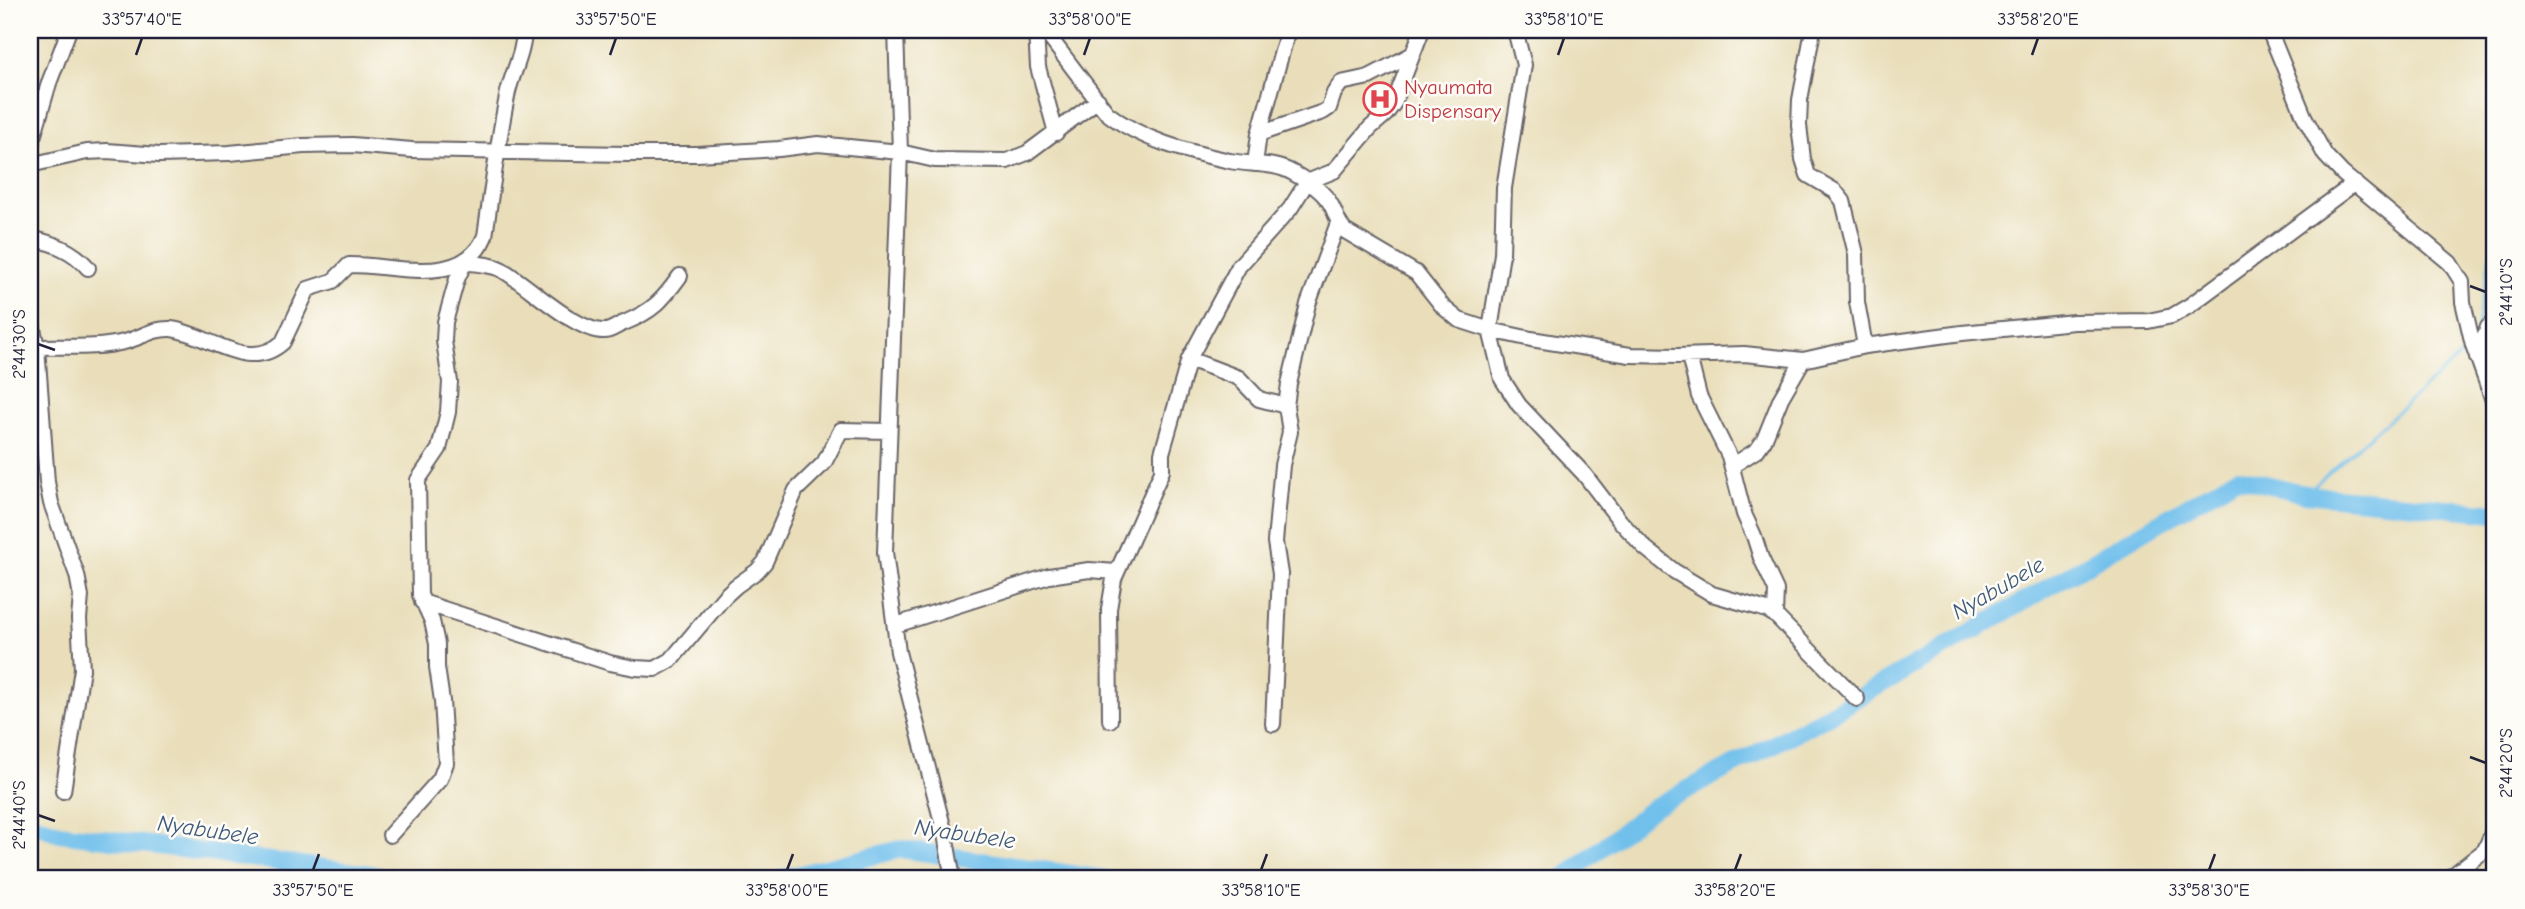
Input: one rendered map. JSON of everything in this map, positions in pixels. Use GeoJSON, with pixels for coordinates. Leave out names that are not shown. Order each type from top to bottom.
{"type":"FeatureCollection","features":[{"type":"Feature","properties":{"kind":"street"},"geometry":{"type":"LineString","coordinates":[[30,148],[49,83],[69,30]]}},
{"type":"Feature","properties":{"kind":"street"},"geometry":{"type":"LineString","coordinates":[[390,835],[440,779],[446,763],[437,644],[432,621],[420,595],[418,480],[439,449],[446,423],[450,382],[444,341],[445,322],[464,262],[481,246],[485,236],[497,152],[510,85],[523,46],[524,30]]}},
{"type":"Feature","properties":{"kind":"street"},"geometry":{"type":"LineString","coordinates":[[897,30],[900,152],[885,552],[898,652],[945,834],[953,879]]}},
{"type":"Feature","properties":{"kind":"street"},"geometry":{"type":"LineString","coordinates":[[1036,30],[1038,67],[1056,133]]}},
{"type":"Feature","properties":{"kind":"street"},"geometry":{"type":"LineString","coordinates":[[1044,30],[1107,113],[1135,132],[1231,161],[1275,166],[1291,171],[1326,197],[1338,223],[1345,231],[1416,273],[1443,307],[1459,320],[1490,330],[1630,355],[1744,354],[1803,360],[1865,346],[1962,332],[2074,322],[2148,321],[2172,316],[2224,281],[2355,183]]}},
{"type":"Feature","properties":{"kind":"street"},"geometry":{"type":"LineString","coordinates":[[1255,164],[1258,134],[1288,30]]}},
{"type":"Feature","properties":{"kind":"street"},"geometry":{"type":"LineString","coordinates":[[1110,720],[1109,609],[1116,572],[1162,471],[1162,453],[1189,359],[1239,266],[1290,209],[1307,181],[1334,171],[1394,103],[1422,30]]}},
{"type":"Feature","properties":{"kind":"street"},"geometry":{"type":"LineString","coordinates":[[1515,30],[1524,65],[1504,188],[1502,254],[1490,330],[1498,368],[1506,389],[1584,474],[1620,522],[1644,547],[1675,571],[1712,594],[1767,610],[1775,615],[1857,699]]}},
{"type":"Feature","properties":{"kind":"street"},"geometry":{"type":"LineString","coordinates":[[1813,30],[1800,100],[1799,125],[1803,159],[1808,175],[1835,191],[1843,201],[1856,254],[1857,302],[1865,346]]}},
{"type":"Feature","properties":{"kind":"street"},"geometry":{"type":"LineString","coordinates":[[2269,30],[2317,142],[2332,164],[2450,263],[2457,272],[2462,282],[2463,302],[2477,357],[2495,406]]}},
{"type":"Feature","properties":{"kind":"street"},"geometry":{"type":"LineString","coordinates":[[1258,134],[1323,112],[1329,108],[1341,83],[1369,77],[1411,55]]}},
{"type":"Feature","properties":{"kind":"street"},"geometry":{"type":"LineString","coordinates":[[30,165],[87,152],[159,155],[336,145],[412,150],[697,154],[818,144],[900,152],[945,161],[1007,161],[1027,153],[1098,100]]}},
{"type":"Feature","properties":{"kind":"street"},"geometry":{"type":"LineString","coordinates":[[1273,724],[1280,574],[1275,542],[1282,465],[1290,432],[1286,406],[1300,333],[1338,223]]}},
{"type":"Feature","properties":{"kind":"street"},"geometry":{"type":"LineString","coordinates":[[30,238],[58,246],[78,256],[88,268]]}},
{"type":"Feature","properties":{"kind":"street"},"geometry":{"type":"LineString","coordinates":[[37,347],[95,346],[126,342],[153,330],[170,329],[185,332],[210,344],[261,354],[283,342],[308,289],[333,282],[349,265],[437,270],[464,262],[504,271],[586,328],[607,331],[650,311],[662,301],[680,276]]}},
{"type":"Feature","properties":{"kind":"street"},"geometry":{"type":"LineString","coordinates":[[30,315],[37,347],[47,482],[51,503],[82,596],[79,619],[82,669],[63,791]]}},
{"type":"Feature","properties":{"kind":"street"},"geometry":{"type":"LineString","coordinates":[[2477,357],[2488,327],[2495,321]]}},
{"type":"Feature","properties":{"kind":"street"},"geometry":{"type":"LineString","coordinates":[[1689,356],[1699,396],[1722,440],[1732,466],[1741,507],[1760,558],[1776,590],[1775,615]]}},
{"type":"Feature","properties":{"kind":"street"},"geometry":{"type":"LineString","coordinates":[[1189,359],[1239,378],[1259,399],[1286,406]]}},
{"type":"Feature","properties":{"kind":"street"},"geometry":{"type":"LineString","coordinates":[[1732,466],[1757,450],[1765,440],[1781,398],[1803,360]]}},
{"type":"Feature","properties":{"kind":"street"},"geometry":{"type":"LineString","coordinates":[[422,602],[610,663],[655,669],[671,660],[725,596],[765,562],[796,490],[824,463],[841,430],[889,431]]}},
{"type":"Feature","properties":{"kind":"street"},"geometry":{"type":"LineString","coordinates":[[896,625],[1049,576],[1089,570],[1116,572]]}},
{"type":"Feature","properties":{"kind":"street"},"geometry":{"type":"LineString","coordinates":[[2448,879],[2485,849],[2495,826]]}},
{"type":"Feature","properties":{"kind":"waterway"},"geometry":{"type":"LineString","coordinates":[[2476,331],[2495,231]]}},
{"type":"Feature","properties":{"kind":"waterway"},"geometry":{"type":"LineString","coordinates":[[2305,494],[2468,349]]}},
{"type":"Feature","properties":{"kind":"waterway","name":"Nyabubele"},"geometry":{"type":"LineString","coordinates":[[1562,879],[1654,807],[1818,721],[2238,477],[2305,494],[2495,513]]}},
{"type":"Feature","properties":{"kind":"waterway","name":"Nyabubele"},"geometry":{"type":"LineString","coordinates":[[30,823],[59,833],[377,875],[380,879]]}},
{"type":"Feature","properties":{"kind":"waterway","name":"Nyabubele"},"geometry":{"type":"LineString","coordinates":[[781,879],[901,849],[1104,879]]}},
{"type":"Feature","properties":{"kind":"place","name":"Nyaumata Dispensary"},"geometry":{"type":"Point","coordinates":[1380,99]}}]}
